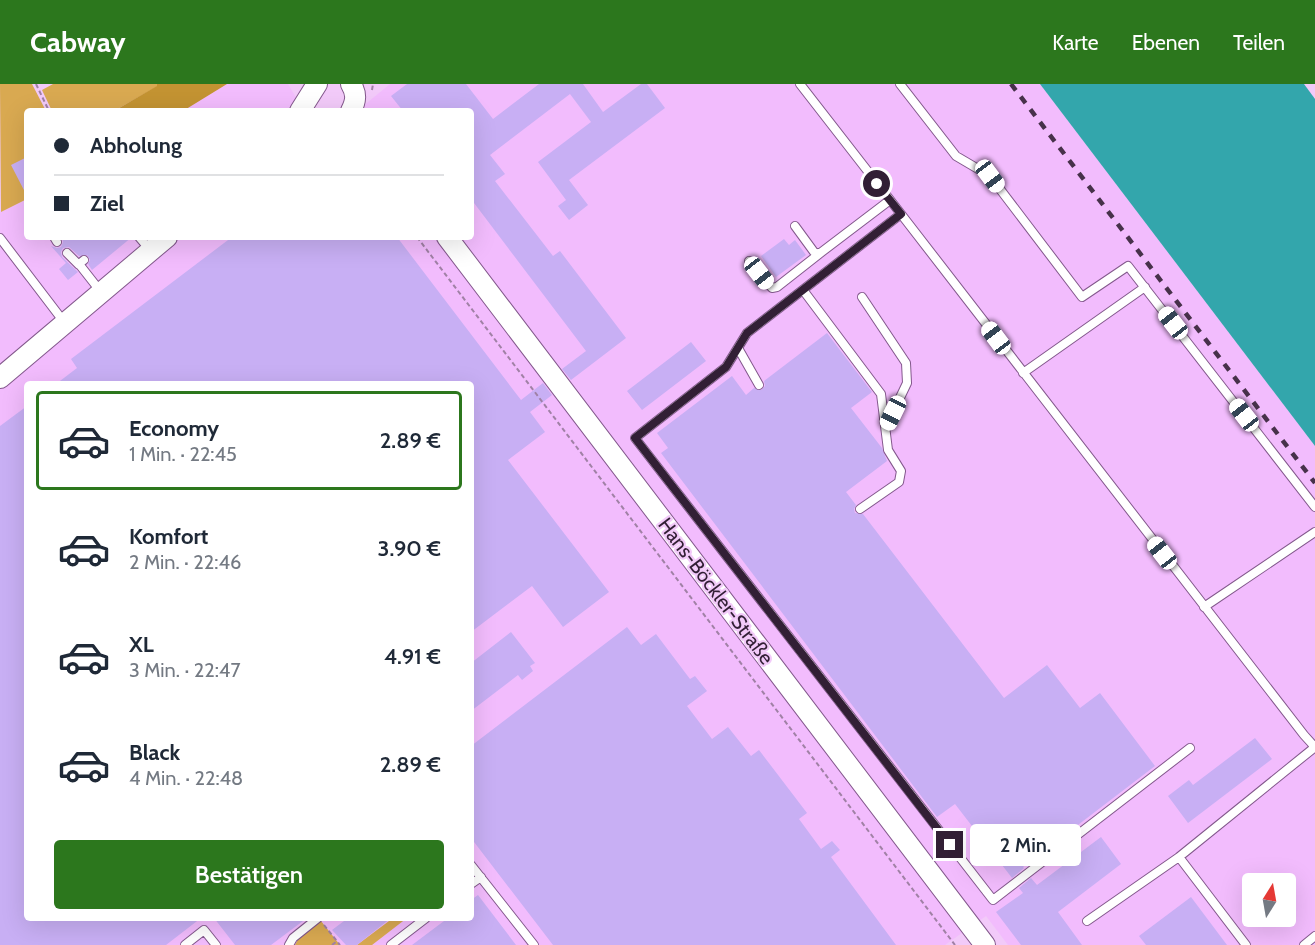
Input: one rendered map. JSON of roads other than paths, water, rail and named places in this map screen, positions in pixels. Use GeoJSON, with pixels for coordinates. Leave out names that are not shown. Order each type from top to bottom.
{"type":"FeatureCollection","features":[{"type":"Feature","properties":{"kind":"main road"},"geometry":{"type":"LineString","coordinates":[[351,84],[355,94],[355,108]]}},
{"type":"Feature","properties":{"kind":"main road"},"geometry":{"type":"LineString","coordinates":[[303,108],[315,96]]}},
{"type":"Feature","properties":{"kind":"main road","name":"Hans-Böckler-Straße"},"geometry":{"type":"LineString","coordinates":[[449,240],[985,945]]}},
{"type":"Feature","properties":{"kind":"main road"},"geometry":{"type":"LineString","coordinates":[[0,378],[101,292],[145,244]]}},
{"type":"Feature","properties":{"kind":"lane"},"geometry":{"type":"LineString","coordinates":[[800,84],[1315,747],[1179,858],[1087,921]]}},
{"type":"Feature","properties":{"kind":"lane"},"geometry":{"type":"LineString","coordinates":[[900,84],[956,156],[990,176],[1082,297],[1128,266],[1315,507]]}},
{"type":"Feature","properties":{"kind":"lane"},"geometry":{"type":"LineString","coordinates":[[749,261],[772,288],[777,287],[890,200]]}},
{"type":"Feature","properties":{"kind":"lane"},"geometry":{"type":"LineString","coordinates":[[901,214],[747,333],[726,367],[635,438],[993,900],[1190,748]]}},
{"type":"Feature","properties":{"kind":"lane"},"geometry":{"type":"LineString","coordinates":[[795,226],[814,252],[819,254]]}},
{"type":"Feature","properties":{"kind":"lane"},"geometry":{"type":"LineString","coordinates":[[0,238],[65,323]]}},
{"type":"Feature","properties":{"kind":"lane"},"geometry":{"type":"LineString","coordinates":[[67,253],[82,262],[101,292]]}},
{"type":"Feature","properties":{"kind":"lane"},"geometry":{"type":"LineString","coordinates":[[1023,373],[1145,287]]}},
{"type":"Feature","properties":{"kind":"lane"},"geometry":{"type":"LineString","coordinates":[[803,290],[881,394],[888,450],[901,471],[898,482],[860,509]]}},
{"type":"Feature","properties":{"kind":"lane"},"geometry":{"type":"LineString","coordinates":[[862,297],[906,363],[908,382],[885,428]]}},
{"type":"Feature","properties":{"kind":"lane"},"geometry":{"type":"LineString","coordinates":[[738,348],[759,385]]}},
{"type":"Feature","properties":{"kind":"lane"},"geometry":{"type":"LineString","coordinates":[[1204,607],[1315,532]]}},
{"type":"Feature","properties":{"kind":"lane"},"geometry":{"type":"LineString","coordinates":[[1179,858],[1246,945]]}},
{"type":"Feature","properties":{"kind":"lane"},"geometry":{"type":"LineString","coordinates":[[474,869],[534,945]]}},
{"type":"Feature","properties":{"kind":"lane"},"geometry":{"type":"LineString","coordinates":[[474,882],[480,877]]}},
{"type":"Feature","properties":{"kind":"lane"},"geometry":{"type":"LineString","coordinates":[[289,945],[293,938],[316,921]]}},
{"type":"Feature","properties":{"kind":"lane"},"geometry":{"type":"LineString","coordinates":[[391,945],[422,921]]}},
{"type":"Feature","properties":{"kind":"lane"},"geometry":{"type":"LineString","coordinates":[[185,945],[204,930],[216,945]]}},
{"type":"Feature","properties":{"kind":"lane"},"geometry":{"type":"LineString","coordinates":[[1304,945],[1315,936]]}},
{"type":"Feature","properties":{"kind":"railway"},"geometry":{"type":"LineString","coordinates":[[1011,84],[1315,483]]}}]}
